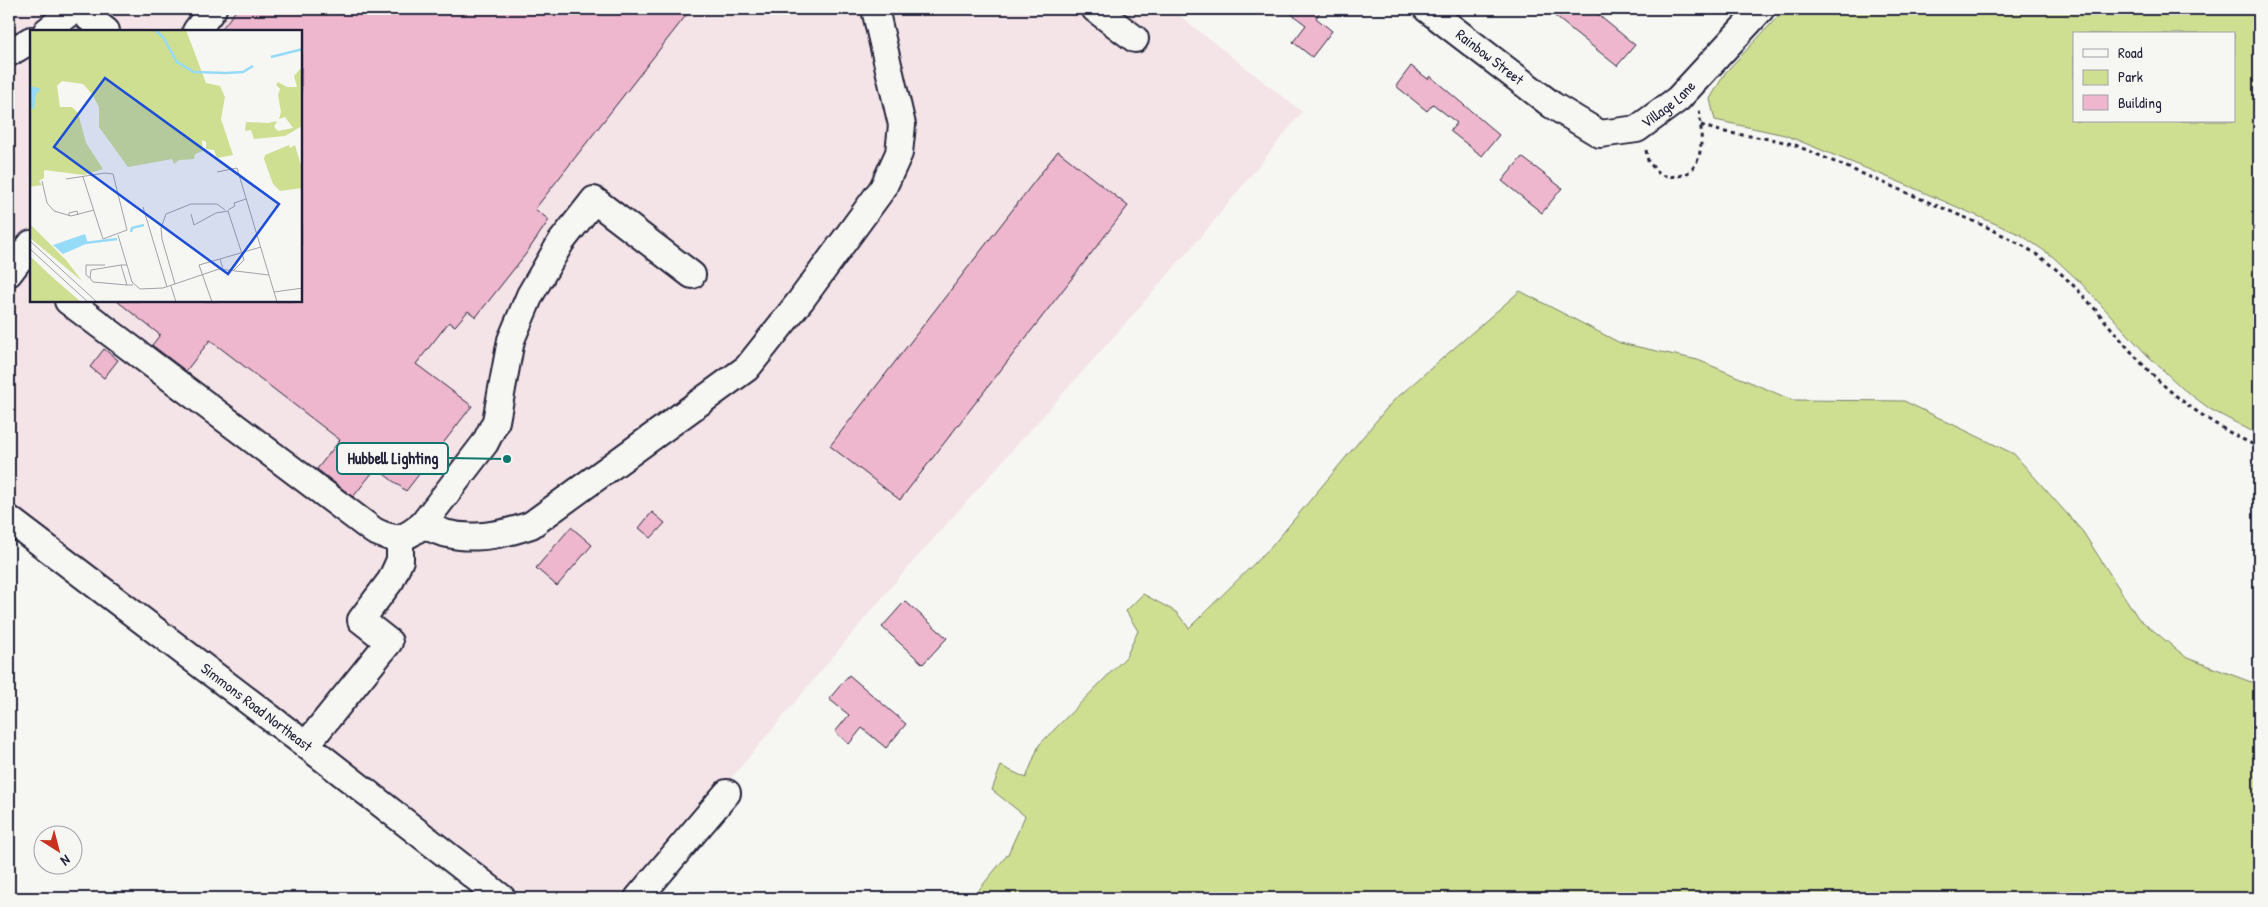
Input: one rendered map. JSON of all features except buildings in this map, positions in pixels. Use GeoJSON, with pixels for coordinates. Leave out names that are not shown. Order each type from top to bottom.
{"type":"FeatureCollection","features":[{"type":"Feature","properties":{"kind":"street"},"geometry":{"type":"LineString","coordinates":[[48,30],[75,9]]}},
{"type":"Feature","properties":{"kind":"street"},"geometry":{"type":"LineString","coordinates":[[82,9],[89,18],[105,30]]}},
{"type":"Feature","properties":{"kind":"street"},"geometry":{"type":"LineString","coordinates":[[197,30],[213,9]]}},
{"type":"Feature","properties":{"kind":"street"},"geometry":{"type":"LineString","coordinates":[[423,524],[438,533],[471,538],[507,534],[531,525],[747,368],[801,300],[883,188],[900,153],[902,125],[875,9]]}},
{"type":"Feature","properties":{"kind":"street"},"geometry":{"type":"LineString","coordinates":[[1095,9],[1135,39]]}},
{"type":"Feature","properties":{"kind":"street","name":"Rainbow Street"},"geometry":{"type":"LineString","coordinates":[[1427,9],[1552,105]]}},
{"type":"Feature","properties":{"kind":"street","name":"Village Lane"},"geometry":{"type":"LineString","coordinates":[[1552,105],[1600,134],[1638,129],[1678,99],[1762,9]]}},
{"type":"Feature","properties":{"kind":"street"},"geometry":{"type":"LineString","coordinates":[[9,53],[30,41]]}},
{"type":"Feature","properties":{"kind":"street"},"geometry":{"type":"LineString","coordinates":[[69,302],[374,531],[388,538],[400,539],[410,535],[423,524],[485,443],[496,422],[511,340],[530,295],[561,242],[594,200],[692,275]]}},
{"type":"Feature","properties":{"kind":"street","name":"Simmons Road Northeast"},"geometry":{"type":"LineString","coordinates":[[9,519],[306,745],[502,898]]}},
{"type":"Feature","properties":{"kind":"street"},"geometry":{"type":"LineString","coordinates":[[306,745],[388,642],[361,620],[391,580],[400,560],[400,539]]}},
{"type":"Feature","properties":{"kind":"street"},"geometry":{"type":"LineString","coordinates":[[638,898],[727,793]]}},
{"type":"Feature","properties":{"kind":"path"},"geometry":{"type":"LineString","coordinates":[[1644,143],[1648,161],[1660,175],[1674,178],[1688,172],[1699,160],[1703,138],[1697,98]]}},
{"type":"Feature","properties":{"kind":"path"},"geometry":{"type":"LineString","coordinates":[[1701,125],[1714,130],[1775,139],[1794,145],[2016,241],[2044,259],[2073,285],[2158,380],[2183,402],[2259,447]]}},
{"type":"Feature","properties":{"kind":"shaded area"},"geometry":{"type":"Polygon","coordinates":[[[9,9],[59,9],[9,40],[9,9]]]}},
{"type":"Feature","properties":{"kind":"shaded area"},"geometry":{"type":"Polygon","coordinates":[[[95,9],[1171,9],[1302,112],[1209,227],[901,575],[631,898],[516,898],[9,509],[9,67],[30,55],[30,302],[302,302],[302,30],[67,30],[95,9]]]}},
{"type":"Feature","properties":{"kind":"green space"},"geometry":{"type":"Polygon","coordinates":[[[1785,9],[2259,9],[2259,435],[2210,409],[2182,388],[2146,354],[2081,283],[2052,256],[2021,235],[1785,135],[1715,120],[1710,99],[1725,73],[1785,9]]]}},
{"type":"Feature","properties":{"kind":"green space"},"geometry":{"type":"Polygon","coordinates":[[[1520,291],[1620,343],[1698,360],[1792,400],[1904,401],[2014,454],[2083,532],[2138,618],[2187,658],[2259,685],[2259,898],[980,898],[977,892],[1008,854],[1025,816],[992,790],[1001,766],[1026,778],[1039,745],[1126,657],[1138,631],[1126,611],[1143,594],[1176,612],[1189,628],[1272,546],[1392,402],[1520,291]]]}},
{"type":"Feature","properties":{"kind":"place","name":"Hubbell Lighting"},"geometry":{"type":"Point","coordinates":[507,459]}}]}
